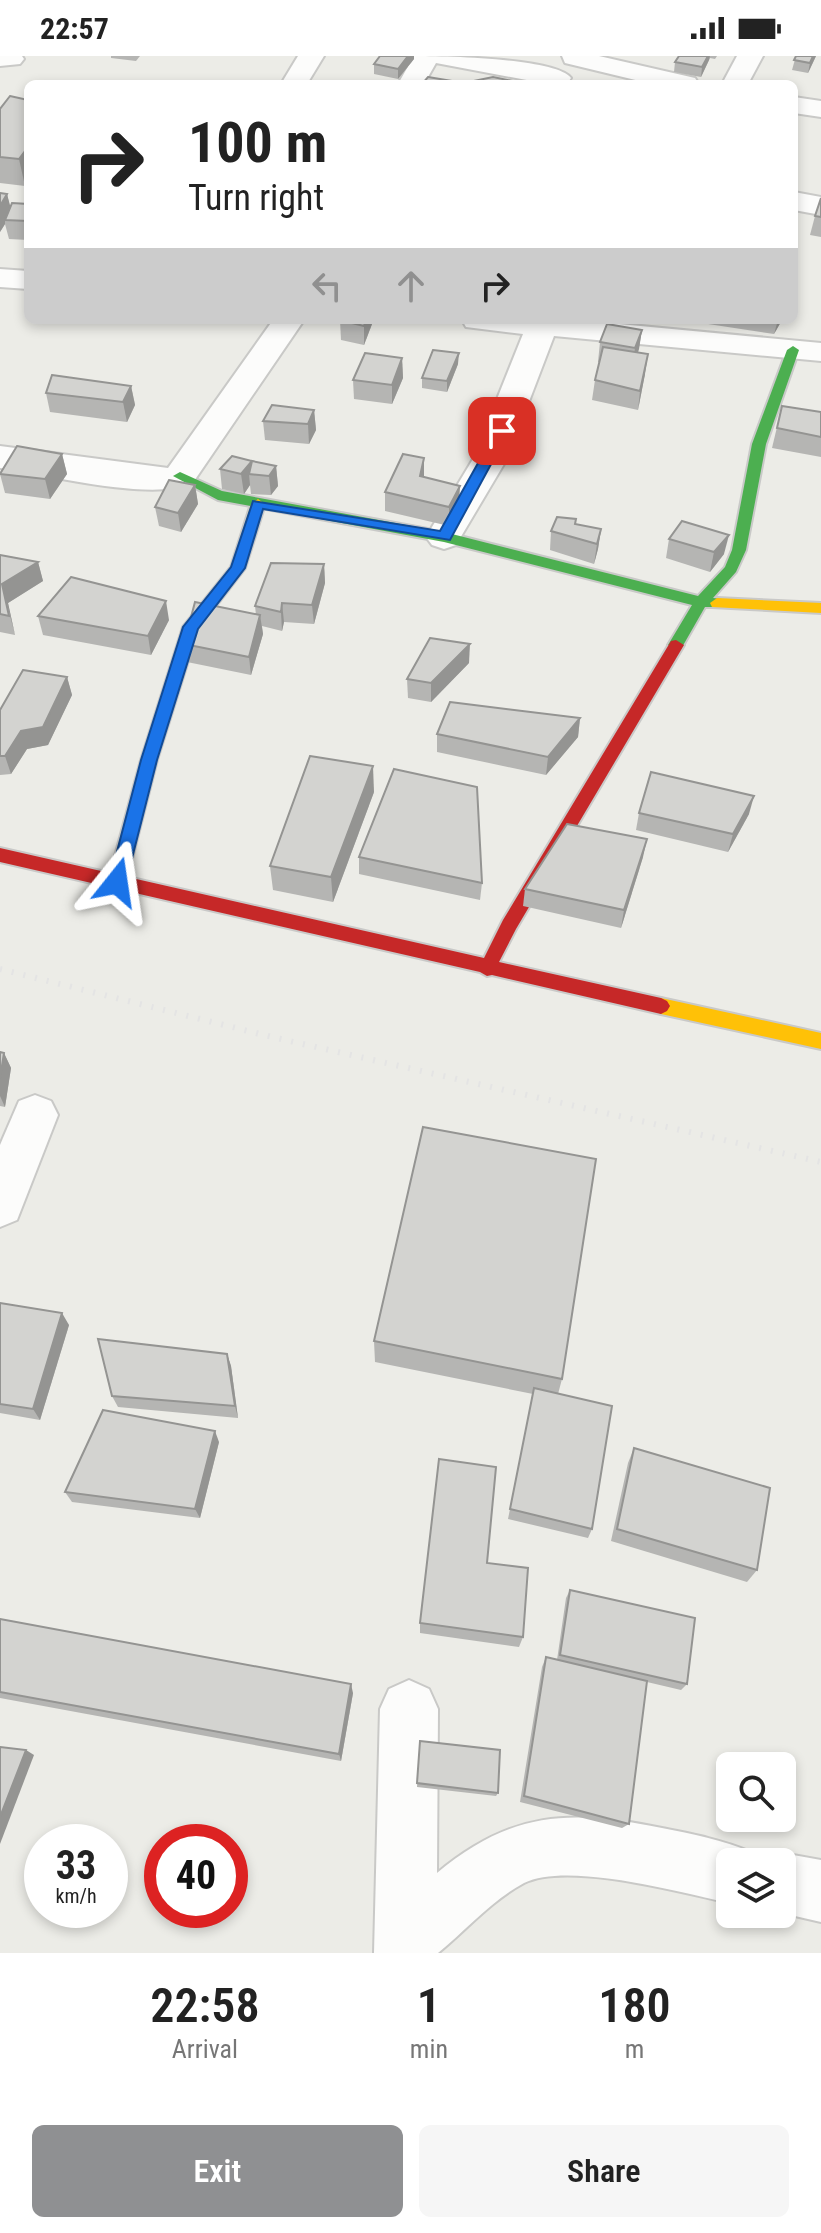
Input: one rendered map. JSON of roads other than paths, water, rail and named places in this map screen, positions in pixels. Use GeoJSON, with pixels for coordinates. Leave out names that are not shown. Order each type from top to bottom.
{"type":"FeatureCollection","features":[{"type":"Feature","properties":{"kind":"street"},"geometry":{"type":"LineString","coordinates":[[296,80],[311,56]]}},
{"type":"Feature","properties":{"kind":"street"},"geometry":{"type":"LineString","coordinates":[[413,80],[427,56]]}},
{"type":"Feature","properties":{"kind":"street"},"geometry":{"type":"LineString","coordinates":[[437,56],[654,80]]}},
{"type":"Feature","properties":{"kind":"street"},"geometry":{"type":"LineString","coordinates":[[737,80],[750,56]]}},
{"type":"Feature","properties":{"kind":"street"},"geometry":{"type":"LineString","coordinates":[[798,106],[821,109]]}},
{"type":"Feature","properties":{"kind":"street"},"geometry":{"type":"LineString","coordinates":[[798,202],[821,206]]}},
{"type":"Feature","properties":{"kind":"street"},"geometry":{"type":"LineString","coordinates":[[0,278],[24,280]]}},
{"type":"Feature","properties":{"kind":"street"},"geometry":{"type":"LineString","coordinates":[[0,457],[145,479],[170,480],[180,476],[286,324]]}},
{"type":"Feature","properties":{"kind":"street"},"geometry":{"type":"LineString","coordinates":[[487,969],[509,925],[701,602],[713,593],[737,561],[758,447],[807,351],[520,324]]}},
{"type":"Feature","properties":{"kind":"street"},"geometry":{"type":"LineString","coordinates":[[444,537],[490,459],[542,326]]}},
{"type":"Feature","properties":{"kind":"street"},"geometry":{"type":"LineString","coordinates":[[180,476],[218,495],[444,537],[701,602],[821,608]]}},
{"type":"Feature","properties":{"kind":"street"},"geometry":{"type":"LineString","coordinates":[[117,882],[149,760],[191,627],[238,568],[258,504]]}},
{"type":"Feature","properties":{"kind":"street"},"geometry":{"type":"LineString","coordinates":[[0,855],[487,969],[821,1041]]}},
{"type":"Feature","properties":{"kind":"street"},"geometry":{"type":"LineString","coordinates":[[0,1205],[35,1115]]}},
{"type":"Feature","properties":{"kind":"street"},"geometry":{"type":"LineString","coordinates":[[406,1947],[409,1709]]}},
{"type":"Feature","properties":{"kind":"street"},"geometry":{"type":"LineString","coordinates":[[406,1947],[493,1869],[535,1848],[619,1850],[716,1870]]}},
{"type":"Feature","properties":{"kind":"street"},"geometry":{"type":"LineString","coordinates":[[796,1886],[821,1891]]}},
{"type":"Feature","properties":{"kind":"railway"},"geometry":{"type":"LineString","coordinates":[[0,969],[272,1037],[821,1162]]}}]}
